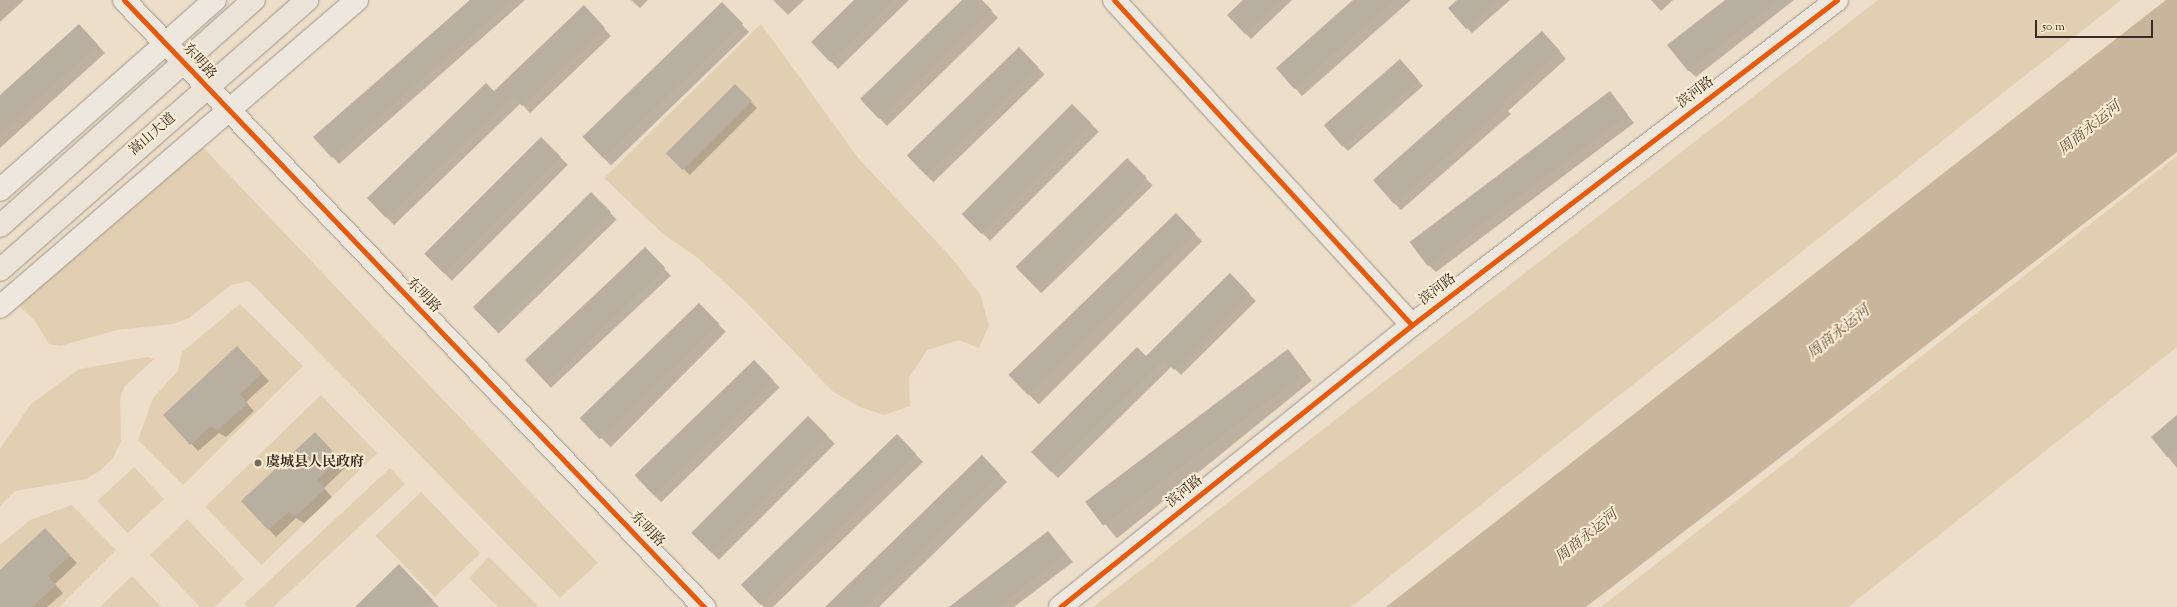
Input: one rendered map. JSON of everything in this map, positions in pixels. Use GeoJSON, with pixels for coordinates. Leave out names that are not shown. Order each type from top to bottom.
{"type":"FeatureCollection","features":[{"type":"Feature","properties":{"kind":"main road"},"geometry":{"type":"LineString","coordinates":[[0,226],[254,0]]}},
{"type":"Feature","properties":{"kind":"main road","name":"嵩山大道"},"geometry":{"type":"LineString","coordinates":[[0,270],[307,0]]}},
{"type":"Feature","properties":{"kind":"street","name":"东明路"},"geometry":{"type":"LineString","coordinates":[[124,0],[166,43],[206,88],[227,108],[704,607]]}},
{"type":"Feature","properties":{"kind":"street"},"geometry":{"type":"LineString","coordinates":[[0,190],[215,0]]}},
{"type":"Feature","properties":{"kind":"street"},"geometry":{"type":"LineString","coordinates":[[0,307],[227,108],[280,68],[357,0]]}},
{"type":"Feature","properties":{"kind":"street"},"geometry":{"type":"LineString","coordinates":[[1114,0],[1412,325]]}},
{"type":"Feature","properties":{"kind":"street","name":"滨河路"},"geometry":{"type":"LineString","coordinates":[[1060,607],[1412,325],[1837,0]]}},
{"type":"Feature","properties":{"kind":"shaded area"},"geometry":{"type":"Polygon","coordinates":[[[1878,0],[2121,0],[1351,607],[1093,607],[1878,0]]]}},
{"type":"Feature","properties":{"kind":"shaded area"},"geometry":{"type":"Polygon","coordinates":[[[761,24],[859,159],[950,256],[980,294],[989,325],[979,348],[959,340],[927,350],[909,378],[910,406],[884,415],[860,407],[832,391],[745,301],[698,258],[663,234],[604,178],[761,24]]]}},
{"type":"Feature","properties":{"kind":"shaded area"},"geometry":{"type":"Polygon","coordinates":[[[199,143],[598,563],[560,598],[249,281],[231,285],[189,318],[173,324],[117,330],[60,346],[49,344],[35,321],[16,303],[199,143]]]}},
{"type":"Feature","properties":{"kind":"shaded area"},"geometry":{"type":"Polygon","coordinates":[[[2177,156],[2177,347],[1848,607],[1601,607],[2177,156]]]}},
{"type":"Feature","properties":{"kind":"shaded area"},"geometry":{"type":"Polygon","coordinates":[[[240,304],[303,366],[183,485],[138,440],[153,398],[178,371],[182,352],[240,304]]]}},
{"type":"Feature","properties":{"kind":"shaded area"},"geometry":{"type":"Polygon","coordinates":[[[148,357],[154,359],[124,387],[120,399],[121,441],[113,458],[101,470],[86,479],[15,491],[0,506],[0,449],[31,404],[79,369],[148,357]]]}},
{"type":"Feature","properties":{"kind":"shaded area"},"geometry":{"type":"Polygon","coordinates":[[[321,395],[377,453],[261,565],[205,507],[321,395]]]}},
{"type":"Feature","properties":{"kind":"shaded area"},"geometry":{"type":"Polygon","coordinates":[[[134,467],[164,499],[127,533],[97,501],[134,467]]]}},
{"type":"Feature","properties":{"kind":"shaded area"},"geometry":{"type":"Polygon","coordinates":[[[390,468],[405,484],[273,607],[248,607],[244,604],[390,468]]]}},
{"type":"Feature","properties":{"kind":"shaded area"},"geometry":{"type":"Polygon","coordinates":[[[421,492],[480,553],[435,597],[376,536],[421,492]]]}},
{"type":"Feature","properties":{"kind":"shaded area"},"geometry":{"type":"Polygon","coordinates":[[[72,505],[116,550],[59,607],[0,607],[0,545],[30,520],[72,505]]]}},
{"type":"Feature","properties":{"kind":"shaded area"},"geometry":{"type":"Polygon","coordinates":[[[187,519],[244,579],[215,607],[200,607],[150,555],[187,519]]]}},
{"type":"Feature","properties":{"kind":"shaded area"},"geometry":{"type":"Polygon","coordinates":[[[489,557],[539,607],[498,607],[469,578],[489,557]]]}},
{"type":"Feature","properties":{"kind":"shaded area"},"geometry":{"type":"Polygon","coordinates":[[[132,576],[161,607],[100,607],[132,576]]]}},
{"type":"Feature","properties":{"kind":"water","name":"周商永运河"},"geometry":{"type":"Polygon","coordinates":[[[2166,0],[2177,0],[2177,152],[1586,607],[1386,607],[2166,0]]]}},
{"type":"Feature","properties":{"kind":"building"},"geometry":{"type":"Polygon","coordinates":[[[470,0],[512,0],[332,158],[313,137],[470,0]]]}},
{"type":"Feature","properties":{"kind":"building"},"geometry":{"type":"Polygon","coordinates":[[[854,0],[894,0],[830,62],[811,42],[854,0]]]}},
{"type":"Feature","properties":{"kind":"building"},"geometry":{"type":"Polygon","coordinates":[[[962,0],[982,0],[992,10],[879,119],[860,99],[962,0]]]}},
{"type":"Feature","properties":{"kind":"building"},"geometry":{"type":"Polygon","coordinates":[[[1243,0],[1281,0],[1245,34],[1227,15],[1243,0]]]}},
{"type":"Feature","properties":{"kind":"building"},"geometry":{"type":"Polygon","coordinates":[[[1353,0],[1395,0],[1294,89],[1276,68],[1353,0]]]}},
{"type":"Feature","properties":{"kind":"building"},"geometry":{"type":"Polygon","coordinates":[[[1457,0],[1498,0],[1466,29],[1448,8],[1457,0]]]}},
{"type":"Feature","properties":{"kind":"building"},"geometry":{"type":"Polygon","coordinates":[[[1725,0],[1778,0],[1688,71],[1667,45],[1725,0]]]}},
{"type":"Feature","properties":{"kind":"building"},"geometry":{"type":"Polygon","coordinates":[[[722,2],[743,24],[603,158],[582,137],[722,2]]]}},
{"type":"Feature","properties":{"kind":"building"},"geometry":{"type":"Polygon","coordinates":[[[584,5],[605,28],[522,106],[513,96],[386,218],[367,198],[486,83],[494,91],[584,5]]]}},
{"type":"Feature","properties":{"kind":"building"},"geometry":{"type":"Polygon","coordinates":[[[79,24],[98,45],[0,134],[0,95],[79,24]]]}},
{"type":"Feature","properties":{"kind":"building"},"geometry":{"type":"Polygon","coordinates":[[[1542,31],[1560,51],[1502,103],[1505,106],[1394,204],[1373,180],[1542,31]]]}},
{"type":"Feature","properties":{"kind":"building"},"geometry":{"type":"Polygon","coordinates":[[[1019,47],[1038,67],[926,176],[907,155],[1019,47]]]}},
{"type":"Feature","properties":{"kind":"building"},"geometry":{"type":"Polygon","coordinates":[[[1400,59],[1418,80],[1342,146],[1324,125],[1400,59]]]}},
{"type":"Feature","properties":{"kind":"building"},"geometry":{"type":"Polygon","coordinates":[[[735,84],[752,101],[683,170],[666,153],[735,84]]]}},
{"type":"Feature","properties":{"kind":"building"},"geometry":{"type":"Polygon","coordinates":[[[1610,91],[1628,115],[1428,266],[1410,242],[1610,91]]]}},
{"type":"Feature","properties":{"kind":"building"},"geometry":{"type":"Polygon","coordinates":[[[1072,104],[1092,124],[981,234],[962,214],[1072,104]]]}},
{"type":"Feature","properties":{"kind":"building"},"geometry":{"type":"Polygon","coordinates":[[[541,137],[561,157],[444,273],[424,254],[541,137]]]}},
{"type":"Feature","properties":{"kind":"building"},"geometry":{"type":"Polygon","coordinates":[[[1127,158],[1147,178],[1036,288],[1017,268],[1127,158]]]}},
{"type":"Feature","properties":{"kind":"building"},"geometry":{"type":"Polygon","coordinates":[[[591,192],[611,212],[494,328],[474,309],[591,192]]]}},
{"type":"Feature","properties":{"kind":"building"},"geometry":{"type":"Polygon","coordinates":[[[1176,213],[1195,233],[1028,395],[1008,375],[1176,213]]]}},
{"type":"Feature","properties":{"kind":"building"},"geometry":{"type":"Polygon","coordinates":[[[645,247],[665,268],[546,382],[526,362],[645,247]]]}},
{"type":"Feature","properties":{"kind":"building"},"geometry":{"type":"Polygon","coordinates":[[[1230,273],[1250,294],[1174,370],[1164,360],[1051,472],[1031,452],[1137,347],[1146,356],[1230,273]]]}},
{"type":"Feature","properties":{"kind":"building"},"geometry":{"type":"Polygon","coordinates":[[[699,303],[719,324],[600,439],[580,418],[699,303]]]}},
{"type":"Feature","properties":{"kind":"building"},"geometry":{"type":"Polygon","coordinates":[[[237,346],[262,373],[240,394],[248,403],[218,430],[211,426],[190,445],[163,415],[237,346]]]}},
{"type":"Feature","properties":{"kind":"building"},"geometry":{"type":"Polygon","coordinates":[[[1288,349],[1306,373],[1103,526],[1085,502],[1288,349]]]}},
{"type":"Feature","properties":{"kind":"building"},"geometry":{"type":"Polygon","coordinates":[[[754,360],[773,380],[654,495],[635,475],[754,360]]]}},
{"type":"Feature","properties":{"kind":"building"},"geometry":{"type":"Polygon","coordinates":[[[2177,415],[2177,449],[2167,457],[2151,437],[2177,415]]]}},
{"type":"Feature","properties":{"kind":"building"},"geometry":{"type":"Polygon","coordinates":[[[808,416],[828,436],[711,552],[691,533],[808,416]]]}},
{"type":"Feature","properties":{"kind":"building"},"geometry":{"type":"Polygon","coordinates":[[[315,432],[340,459],[317,480],[325,489],[296,516],[289,512],[268,530],[241,501],[315,432]]]}},
{"type":"Feature","properties":{"kind":"building"},"geometry":{"type":"Polygon","coordinates":[[[897,434],[916,454],[760,605],[741,585],[897,434]]]}},
{"type":"Feature","properties":{"kind":"building"},"geometry":{"type":"Polygon","coordinates":[[[982,455],[1000,474],[864,607],[825,607],[982,455]]]}},
{"type":"Feature","properties":{"kind":"building"},"geometry":{"type":"Polygon","coordinates":[[[45,528],[70,555],[48,576],[56,585],[32,607],[0,607],[0,570],[45,528]]]}},
{"type":"Feature","properties":{"kind":"building"},"geometry":{"type":"Polygon","coordinates":[[[1048,531],[1066,554],[998,607],[949,607],[1048,531]]]}},
{"type":"Feature","properties":{"kind":"building"},"geometry":{"type":"Polygon","coordinates":[[[399,564],[433,600],[425,607],[355,607],[399,564]]]}},
{"type":"Feature","properties":{"kind":"cycle path"},"geometry":{"type":"LineString","coordinates":[[124,0],[704,607]]}},
{"type":"Feature","properties":{"kind":"cycle path"},"geometry":{"type":"LineString","coordinates":[[1114,0],[1412,325]]}},
{"type":"Feature","properties":{"kind":"cycle path"},"geometry":{"type":"LineString","coordinates":[[1060,607],[1412,325],[1837,0]]}},
{"type":"Feature","properties":{"kind":"place","name":"虞城县人民政府"},"geometry":{"type":"Point","coordinates":[258,463]}}]}
